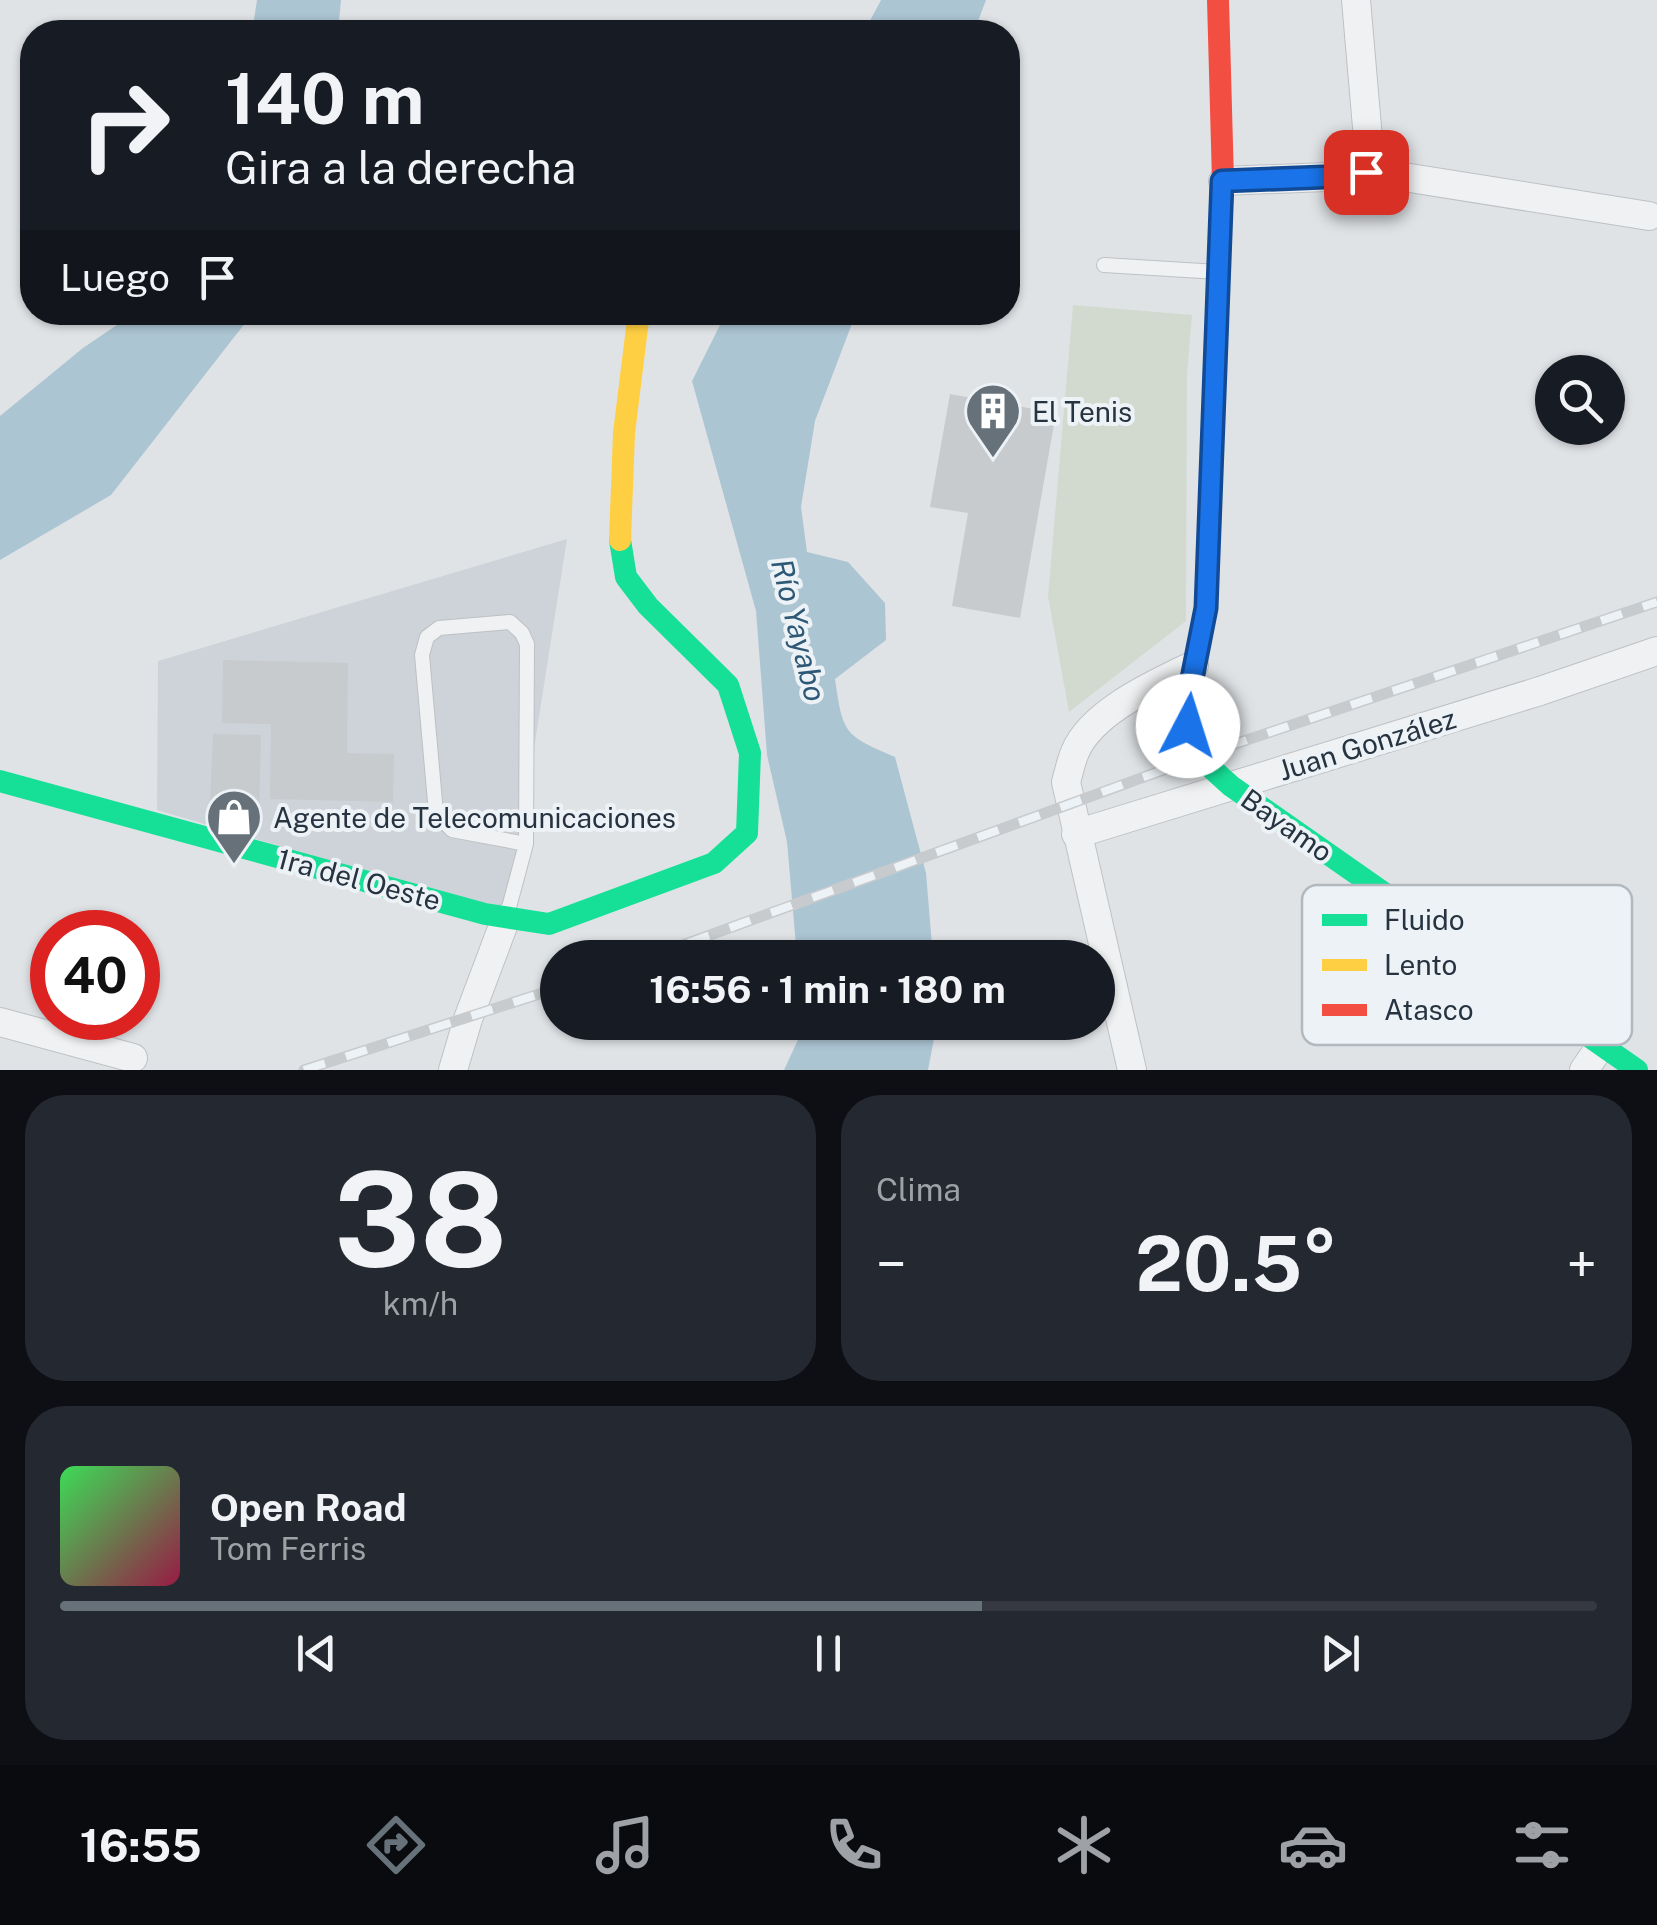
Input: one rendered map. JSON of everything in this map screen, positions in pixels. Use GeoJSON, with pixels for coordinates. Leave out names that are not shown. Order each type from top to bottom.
{"type":"FeatureCollection","features":[{"type":"Feature","properties":{"kind":"street"},"geometry":{"type":"LineString","coordinates":[[1132,1070],[1066,782],[1076,748],[1124,700],[1194,665],[1206,608],[1222,181],[1218,0]]}},
{"type":"Feature","properties":{"kind":"street"},"geometry":{"type":"LineString","coordinates":[[1356,0],[1369,150],[1366,172]]}},
{"type":"Feature","properties":{"kind":"street"},"geometry":{"type":"LineString","coordinates":[[1222,181],[1366,172],[1649,216]]}},
{"type":"Feature","properties":{"kind":"street","name":"1ra del Oeste"},"geometry":{"type":"LineString","coordinates":[[0,781],[506,918],[549,924],[714,863],[747,833],[750,754],[728,685],[648,606],[626,577],[620,551],[624,433],[637,325]]}},
{"type":"Feature","properties":{"kind":"street","name":"Juan González"},"geometry":{"type":"LineString","coordinates":[[1076,834],[1540,691],[1657,651]]}},
{"type":"Feature","properties":{"kind":"street","name":"Bayamo"},"geometry":{"type":"LineString","coordinates":[[1194,665],[1187,704],[1188,748],[1231,786],[1362,885]]}},
{"type":"Feature","properties":{"kind":"street"},"geometry":{"type":"LineString","coordinates":[[453,1070],[506,918]]}},
{"type":"Feature","properties":{"kind":"street"},"geometry":{"type":"LineString","coordinates":[[0,1022],[133,1058]]}},
{"type":"Feature","properties":{"kind":"street","name":"Bayamo"},"geometry":{"type":"LineString","coordinates":[[1592,1058],[1637,1070]]}},
{"type":"Feature","properties":{"kind":"lane"},"geometry":{"type":"LineString","coordinates":[[1104,265],[1218,272]]}},
{"type":"Feature","properties":{"kind":"lane"},"geometry":{"type":"LineString","coordinates":[[506,918],[526,844],[528,644],[510,622],[438,628],[427,637],[422,654],[436,813],[452,830],[526,844]]}},
{"type":"Feature","properties":{"kind":"shaded area"},"geometry":{"type":"Polygon","coordinates":[[[1073,305],[1192,315],[1187,375],[1186,621],[1069,712],[1048,596],[1073,305]]]}},
{"type":"Feature","properties":{"kind":"shaded area"},"geometry":{"type":"Polygon","coordinates":[[[567,539],[508,913],[157,810],[158,661],[567,539]]]}},
{"type":"Feature","properties":{"kind":"water"},"geometry":{"type":"Polygon","coordinates":[[[257,0],[341,0],[339,20],[254,20],[257,0]]]}},
{"type":"Feature","properties":{"kind":"water"},"geometry":{"type":"Polygon","coordinates":[[[881,0],[986,0],[978,20],[870,20],[881,0]]]}},
{"type":"Feature","properties":{"kind":"water"},"geometry":{"type":"Polygon","coordinates":[[[117,325],[244,325],[111,495],[0,560],[0,416],[117,325]]]}},
{"type":"Feature","properties":{"kind":"water","name":"Río Yayabo"},"geometry":{"type":"Polygon","coordinates":[[[720,325],[851,325],[815,421],[801,507],[807,552],[848,562],[885,603],[886,640],[835,679],[849,730],[865,743],[895,757],[926,873],[932,940],[796,940],[787,842],[767,755],[756,611],[692,381],[720,325]]]}},
{"type":"Feature","properties":{"kind":"water"},"geometry":{"type":"Polygon","coordinates":[[[798,1040],[934,1040],[928,1070],[784,1070],[798,1040]]]}},
{"type":"Feature","properties":{"kind":"building","name":"El Tenis"},"geometry":{"type":"Polygon","coordinates":[[[950,394],[1056,413],[1020,618],[952,606],[968,513],[930,507],[950,394]]]}},
{"type":"Feature","properties":{"kind":"building"},"geometry":{"type":"Polygon","coordinates":[[[223,660],[348,663],[347,753],[394,754],[393,802],[270,799],[271,724],[222,723],[223,660]]]}},
{"type":"Feature","properties":{"kind":"building"},"geometry":{"type":"Polygon","coordinates":[[[213,734],[261,735],[259,822],[210,804],[213,734]]]}},
{"type":"Feature","properties":{"kind":"railway"},"geometry":{"type":"LineString","coordinates":[[696,940],[1229,746],[1657,602]]}},
{"type":"Feature","properties":{"kind":"railway"},"geometry":{"type":"LineString","coordinates":[[304,1070],[540,994]]}},
{"type":"Feature","properties":{"kind":"traffic: fast"},"geometry":{"type":"LineString","coordinates":[[1215,375],[1206,608],[1187,705],[1189,748],[1231,786],[1373,885]]}},
{"type":"Feature","properties":{"kind":"traffic: fast"},"geometry":{"type":"LineString","coordinates":[[0,781],[485,914],[549,924],[714,863],[747,833],[750,753],[728,685],[648,606],[626,577],[620,540]]}},
{"type":"Feature","properties":{"kind":"traffic: fast"},"geometry":{"type":"LineString","coordinates":[[1601,1045],[1637,1070]]}},
{"type":"Feature","properties":{"kind":"traffic: slow"},"geometry":{"type":"LineString","coordinates":[[620,540],[624,433],[637,325]]}},
{"type":"Feature","properties":{"kind":"traffic: jam"},"geometry":{"type":"LineString","coordinates":[[1215,375],[1223,181],[1218,0]]}},
{"type":"Feature","properties":{"kind":"place","name":"El Tenis"},"geometry":{"type":"Point","coordinates":[993,460]}},
{"type":"Feature","properties":{"kind":"place","name":"Agente de Telecomunicaciones"},"geometry":{"type":"Point","coordinates":[234,866]}},
{"type":"Feature","properties":{"kind":"route"},"geometry":{"type":"LineString","coordinates":[[1188,726],[1187,704],[1206,608],[1222,181],[1366,172]]}}]}
